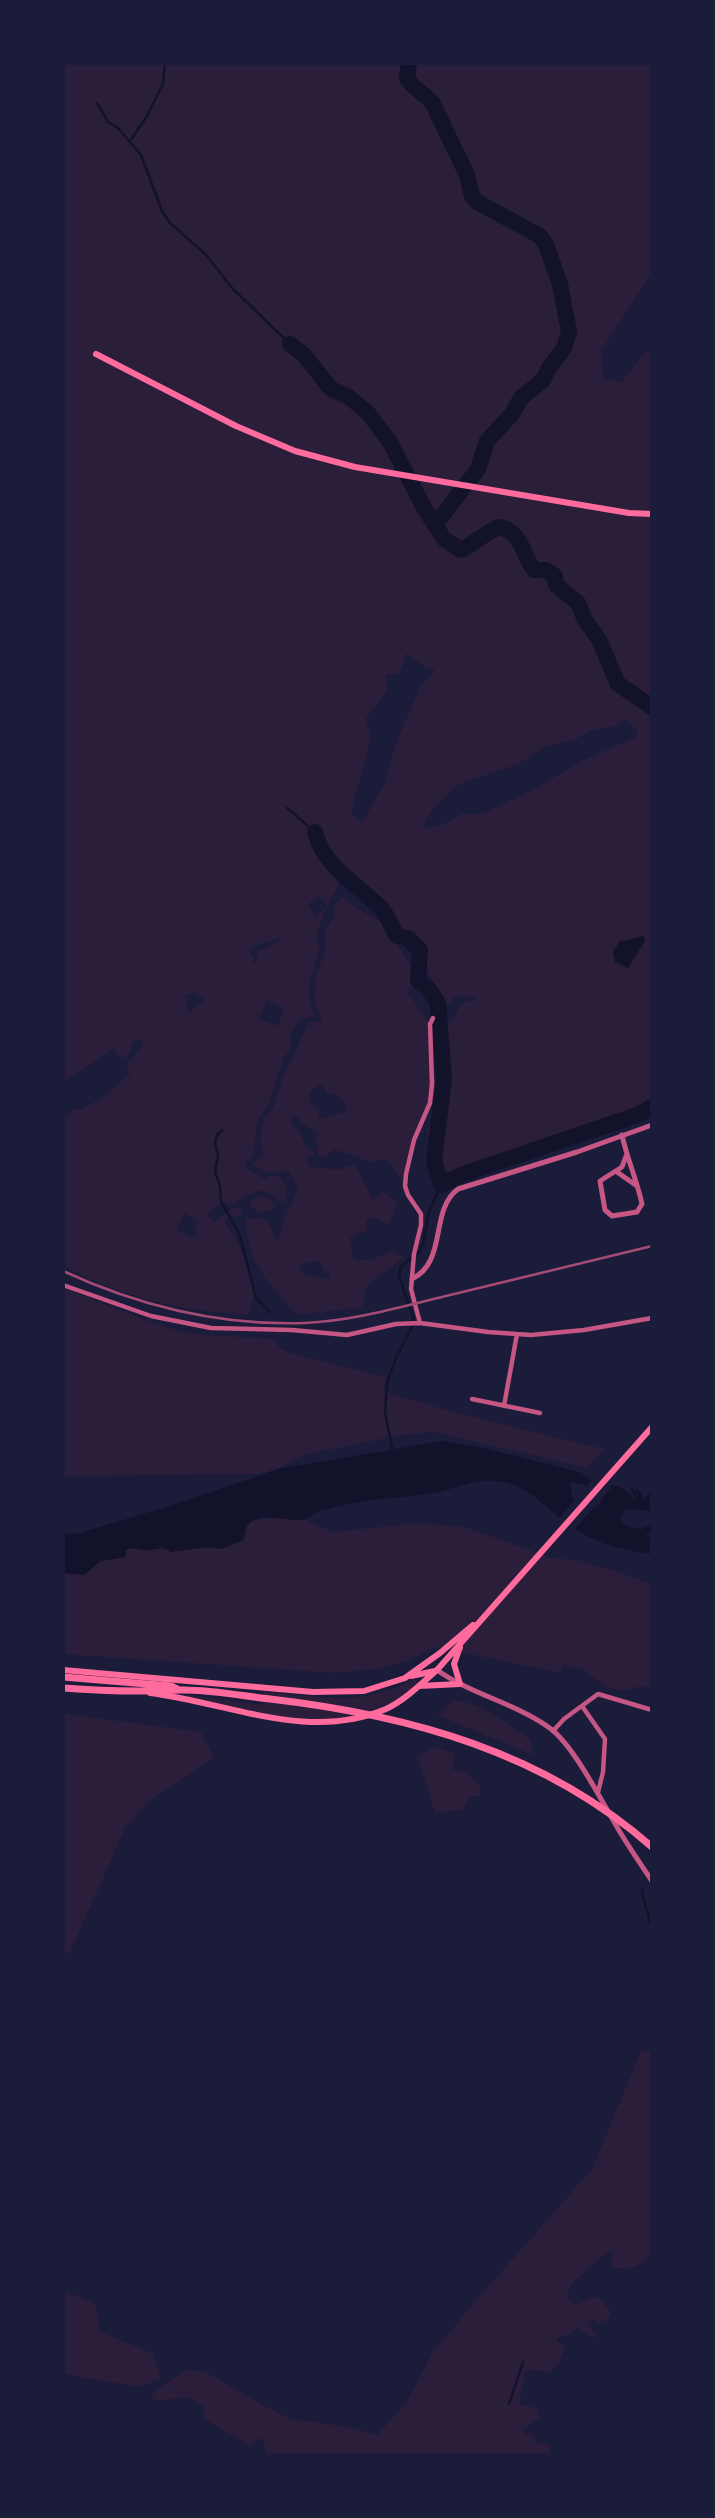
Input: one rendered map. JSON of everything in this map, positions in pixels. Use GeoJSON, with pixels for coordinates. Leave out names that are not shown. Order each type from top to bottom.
{"type":"FeatureCollection","features":[{"type":"Feature","properties":{"kind":"highway"},"geometry":{"type":"LineString","coordinates":[[63,1677],[171,1686],[180,1690]]}},
{"type":"Feature","properties":{"kind":"highway"},"geometry":{"type":"LineString","coordinates":[[63,1688],[180,1690],[261,1698],[362,1712],[425,1727],[527,1765],[602,1808],[652,1846]]}},
{"type":"Feature","properties":{"kind":"main road"},"geometry":{"type":"LineString","coordinates":[[96,354],[236,426],[295,451],[355,467],[629,513],[652,514]]}},
{"type":"Feature","properties":{"kind":"main road"},"geometry":{"type":"LineString","coordinates":[[114,1689],[119,1692],[152,1693],[186,1699],[290,1721],[321,1723],[353,1720],[388,1708],[419,1686],[453,1655],[480,1620],[652,1427]]}},
{"type":"Feature","properties":{"kind":"main road"},"geometry":{"type":"LineString","coordinates":[[405,1678],[480,1620]]}},
{"type":"Feature","properties":{"kind":"main road"},"geometry":{"type":"LineString","coordinates":[[437,1670],[440,1653]]}},
{"type":"Feature","properties":{"kind":"main road"},"geometry":{"type":"LineString","coordinates":[[419,1686],[460,1684],[453,1655]]}},
{"type":"Feature","properties":{"kind":"main road"},"geometry":{"type":"LineString","coordinates":[[63,1670],[340,1693],[373,1689],[437,1670]]}},
{"type":"Feature","properties":{"kind":"street"},"geometry":{"type":"LineString","coordinates":[[416,1323],[412,1279],[421,1214],[405,1186],[418,1127],[430,1103],[430,1024],[433,1018]]}},
{"type":"Feature","properties":{"kind":"street"},"geometry":{"type":"LineString","coordinates":[[412,1279],[419,1275],[433,1257],[444,1206],[450,1195],[458,1189],[652,1125]]}},
{"type":"Feature","properties":{"kind":"street"},"geometry":{"type":"LineString","coordinates":[[622,1135],[642,1204],[637,1212],[612,1216],[606,1210],[600,1181],[603,1177],[617,1172],[626,1156]]}},
{"type":"Feature","properties":{"kind":"street"},"geometry":{"type":"LineString","coordinates":[[617,1172],[637,1186]]}},
{"type":"Feature","properties":{"kind":"street"},"geometry":{"type":"LineString","coordinates":[[63,1285],[151,1316],[211,1328],[292,1330],[347,1335],[416,1323],[517,1334],[565,1333],[652,1318]]}},
{"type":"Feature","properties":{"kind":"street"},"geometry":{"type":"LineString","coordinates":[[504,1406],[517,1334]]}},
{"type":"Feature","properties":{"kind":"street"},"geometry":{"type":"LineString","coordinates":[[472,1399],[541,1413]]}},
{"type":"Feature","properties":{"kind":"street"},"geometry":{"type":"LineString","coordinates":[[437,1670],[460,1684],[526,1713],[554,1731],[598,1793],[652,1881]]}},
{"type":"Feature","properties":{"kind":"street"},"geometry":{"type":"LineString","coordinates":[[554,1731],[564,1719],[598,1695],[652,1710]]}},
{"type":"Feature","properties":{"kind":"street"},"geometry":{"type":"LineString","coordinates":[[582,1706],[604,1739],[603,1772],[598,1793]]}},
{"type":"Feature","properties":{"kind":"shaded area"},"geometry":{"type":"Polygon","coordinates":[[[63,63],[652,63],[652,269],[601,351],[603,379],[621,382],[646,351],[652,351],[652,1107],[456,1175],[437,1166],[430,1159],[427,1130],[438,1106],[440,1094],[436,1032],[454,1019],[460,1004],[479,998],[457,995],[445,1007],[425,965],[423,941],[408,935],[350,874],[343,876],[327,907],[320,897],[308,904],[315,916],[326,908],[317,934],[319,952],[309,983],[309,998],[315,1017],[305,1017],[297,1023],[290,1035],[291,1046],[283,1060],[267,1109],[258,1118],[253,1156],[245,1163],[248,1170],[265,1179],[272,1175],[281,1178],[287,1190],[285,1203],[261,1190],[233,1203],[217,1204],[208,1216],[215,1223],[220,1216],[238,1207],[242,1211],[241,1215],[236,1217],[228,1214],[225,1224],[252,1275],[254,1293],[249,1315],[153,1301],[107,1286],[63,1265],[63,1117],[76,1108],[81,1110],[103,1097],[130,1074],[126,1065],[143,1045],[141,1039],[133,1042],[131,1051],[124,1058],[117,1056],[114,1048],[63,1082],[63,63]],[[407,653],[399,673],[386,675],[388,690],[365,720],[371,738],[351,812],[362,823],[386,780],[395,746],[420,687],[435,670],[425,667],[407,653]],[[627,719],[613,727],[591,730],[576,739],[545,747],[518,764],[458,785],[431,811],[422,829],[444,824],[461,814],[482,814],[536,788],[581,761],[637,737],[637,731],[627,719]],[[283,938],[254,945],[250,940],[253,947],[249,951],[255,958],[253,962],[256,963],[259,957],[255,952],[283,938]],[[193,993],[185,996],[189,1013],[205,999],[193,993]],[[267,1001],[259,1019],[278,1026],[284,1009],[267,1001]],[[185,1213],[177,1230],[195,1238],[197,1220],[185,1213]]]}},
{"type":"Feature","properties":{"kind":"shaded area"},"geometry":{"type":"Polygon","coordinates":[[[344,897],[355,907],[384,924],[415,974],[413,987],[406,989],[428,1022],[429,1058],[438,1087],[413,1134],[402,1181],[388,1159],[370,1162],[333,1149],[322,1157],[318,1154],[314,1138],[319,1134],[294,1114],[291,1123],[299,1131],[306,1148],[314,1151],[313,1155],[307,1158],[308,1166],[337,1170],[355,1164],[373,1200],[383,1191],[397,1203],[389,1225],[373,1217],[365,1220],[368,1229],[350,1238],[354,1260],[370,1260],[392,1251],[405,1257],[367,1285],[362,1307],[297,1315],[269,1283],[255,1261],[247,1235],[246,1219],[263,1218],[278,1242],[285,1217],[298,1189],[288,1170],[269,1172],[252,1164],[263,1154],[260,1137],[265,1116],[273,1110],[282,1080],[309,1022],[322,1021],[315,1002],[316,974],[325,953],[325,930],[335,916],[334,905],[344,897]],[[324,1085],[316,1086],[309,1093],[310,1101],[319,1112],[317,1119],[347,1112],[343,1101],[326,1092],[324,1085]],[[319,1261],[302,1263],[299,1270],[304,1275],[330,1279],[319,1261]]]}},
{"type":"Feature","properties":{"kind":"shaded area"},"geometry":{"type":"Polygon","coordinates":[[[644,936],[645,941],[628,968],[615,962],[613,952],[619,942],[644,936]]]}},
{"type":"Feature","properties":{"kind":"shaded area"},"geometry":{"type":"Polygon","coordinates":[[[261,1196],[270,1198],[275,1209],[260,1213],[251,1207],[250,1201],[261,1196]]]}},
{"type":"Feature","properties":{"kind":"shaded area"},"geometry":{"type":"Polygon","coordinates":[[[63,1287],[169,1328],[202,1335],[273,1339],[281,1349],[294,1354],[387,1377],[383,1391],[450,1411],[604,1449],[588,1468],[433,1432],[401,1435],[303,1455],[278,1469],[260,1474],[63,1476],[63,1287]]]}},
{"type":"Feature","properties":{"kind":"shaded area"},"geometry":{"type":"Polygon","coordinates":[[[442,1441],[488,1449],[582,1473],[593,1481],[620,1487],[634,1499],[630,1489],[639,1494],[633,1484],[642,1493],[643,1499],[652,1492],[652,1511],[625,1509],[620,1519],[626,1526],[634,1528],[652,1525],[652,1533],[645,1535],[652,1539],[652,1554],[595,1540],[575,1529],[523,1489],[507,1483],[488,1481],[434,1493],[351,1503],[321,1511],[305,1519],[258,1518],[248,1525],[244,1540],[221,1549],[208,1547],[171,1552],[163,1548],[135,1548],[125,1550],[126,1557],[100,1561],[84,1575],[63,1573],[63,1534],[80,1533],[278,1469],[442,1441]],[[570,1482],[572,1496],[577,1503],[596,1506],[601,1503],[601,1496],[596,1488],[570,1482]]]}},
{"type":"Feature","properties":{"kind":"shaded area"},"geometry":{"type":"Polygon","coordinates":[[[272,1518],[304,1519],[332,1532],[418,1523],[465,1527],[552,1558],[578,1560],[652,1584],[652,1689],[640,1686],[622,1691],[606,1687],[583,1670],[563,1665],[561,1673],[436,1647],[405,1662],[379,1669],[333,1673],[63,1654],[63,1573],[84,1575],[100,1561],[125,1557],[125,1551],[132,1549],[162,1548],[171,1552],[208,1547],[221,1549],[252,1521],[272,1518]]]}},
{"type":"Feature","properties":{"kind":"shaded area"},"geometry":{"type":"Polygon","coordinates":[[[415,1679],[419,1684],[388,1705],[362,1716],[334,1721],[292,1719],[188,1697],[263,1705],[264,1691],[323,1698],[358,1697],[395,1688],[415,1679]]]}},
{"type":"Feature","properties":{"kind":"shaded area"},"geometry":{"type":"Polygon","coordinates":[[[453,1700],[484,1709],[530,1739],[533,1755],[437,1715],[453,1700]]]}},
{"type":"Feature","properties":{"kind":"shaded area"},"geometry":{"type":"Polygon","coordinates":[[[66,1714],[201,1732],[214,1758],[153,1798],[126,1826],[70,1952],[63,1955],[63,1718],[66,1714]]]}},
{"type":"Feature","properties":{"kind":"shaded area"},"geometry":{"type":"Polygon","coordinates":[[[435,1746],[455,1754],[452,1769],[466,1772],[481,1787],[480,1796],[470,1796],[463,1810],[435,1813],[418,1756],[435,1746]]]}},
{"type":"Feature","properties":{"kind":"shaded area"},"geometry":{"type":"Polygon","coordinates":[[[641,2051],[652,2051],[652,2141],[649,2150],[652,2152],[652,2251],[640,2264],[631,2268],[612,2268],[613,2252],[610,2250],[571,2284],[567,2297],[576,2305],[593,2297],[600,2298],[611,2312],[606,2323],[595,2320],[587,2322],[597,2335],[594,2338],[577,2328],[566,2336],[558,2337],[556,2340],[565,2347],[559,2363],[550,2372],[526,2370],[519,2404],[537,2408],[539,2418],[524,2428],[523,2434],[527,2435],[529,2431],[536,2442],[551,2445],[549,2455],[272,2455],[266,2453],[259,2437],[251,2446],[204,2419],[204,2406],[187,2397],[158,2401],[150,2395],[187,2369],[204,2372],[286,2417],[353,2428],[377,2435],[406,2403],[433,2352],[592,2169],[641,2051]]]}},
{"type":"Feature","properties":{"kind":"shaded area"},"geometry":{"type":"Polygon","coordinates":[[[63,2290],[95,2304],[101,2332],[152,2353],[161,2379],[139,2387],[63,2374],[63,2290]]]}},
{"type":"Feature","properties":{"kind":"pier"},"geometry":{"type":"Polygon","coordinates":[[[593,1478],[617,1481],[573,1531],[557,1520],[577,1497],[579,1500],[593,1503],[598,1500],[594,1491],[585,1488],[593,1478]]]}},
{"type":"Feature","properties":{"kind":"waterway"},"geometry":{"type":"LineString","coordinates":[[130,141],[147,116],[163,84],[165,63]]}},
{"type":"Feature","properties":{"kind":"waterway"},"geometry":{"type":"LineString","coordinates":[[409,63],[407,78],[412,86],[433,104],[467,175],[472,196],[477,202],[540,236],[546,245],[560,284],[569,332],[564,348],[543,380],[521,398],[512,414],[487,441],[478,469],[435,525]]}},
{"type":"Feature","properties":{"kind":"waterway"},"geometry":{"type":"LineString","coordinates":[[97,103],[108,122],[118,128],[141,155],[162,211],[170,223],[205,254],[233,289],[290,344]]}},
{"type":"Feature","properties":{"kind":"waterway"},"geometry":{"type":"LineString","coordinates":[[290,344],[304,355],[331,389],[349,397],[368,413],[390,442],[424,508],[444,539],[461,550],[499,527],[512,533],[521,544],[534,570],[546,570],[555,576],[556,585],[578,603],[585,620],[599,640],[618,684],[652,707]]}},
{"type":"Feature","properties":{"kind":"waterway"},"geometry":{"type":"LineString","coordinates":[[287,808],[315,832]]}},
{"type":"Feature","properties":{"kind":"waterway"},"geometry":{"type":"LineString","coordinates":[[315,832],[319,844],[333,865],[383,910],[397,936],[408,938],[420,950],[418,981],[428,988],[438,1003],[444,1079],[434,1161],[441,1185],[463,1174],[637,1115],[652,1107]]}},
{"type":"Feature","properties":{"kind":"waterway"},"geometry":{"type":"LineString","coordinates":[[222,1130],[215,1142],[218,1156],[215,1172],[221,1201],[240,1236],[256,1298],[270,1312]]}},
{"type":"Feature","properties":{"kind":"waterway"},"geometry":{"type":"LineString","coordinates":[[393,1452],[385,1413],[387,1382],[413,1325],[413,1317],[399,1276],[401,1266],[419,1252],[423,1244],[429,1212],[441,1185]]}},
{"type":"Feature","properties":{"kind":"waterway"},"geometry":{"type":"LineString","coordinates":[[643,1888],[652,1930]]}},
{"type":"Feature","properties":{"kind":"waterway"},"geometry":{"type":"LineString","coordinates":[[652,1968],[652,2012]]}},
{"type":"Feature","properties":{"kind":"waterway"},"geometry":{"type":"LineString","coordinates":[[509,2404],[523,2362]]}},
{"type":"Feature","properties":{"kind":"railway"},"geometry":{"type":"LineString","coordinates":[[63,1271],[121,1294],[181,1311],[242,1321],[305,1323],[376,1313],[652,1246]]}}]}
